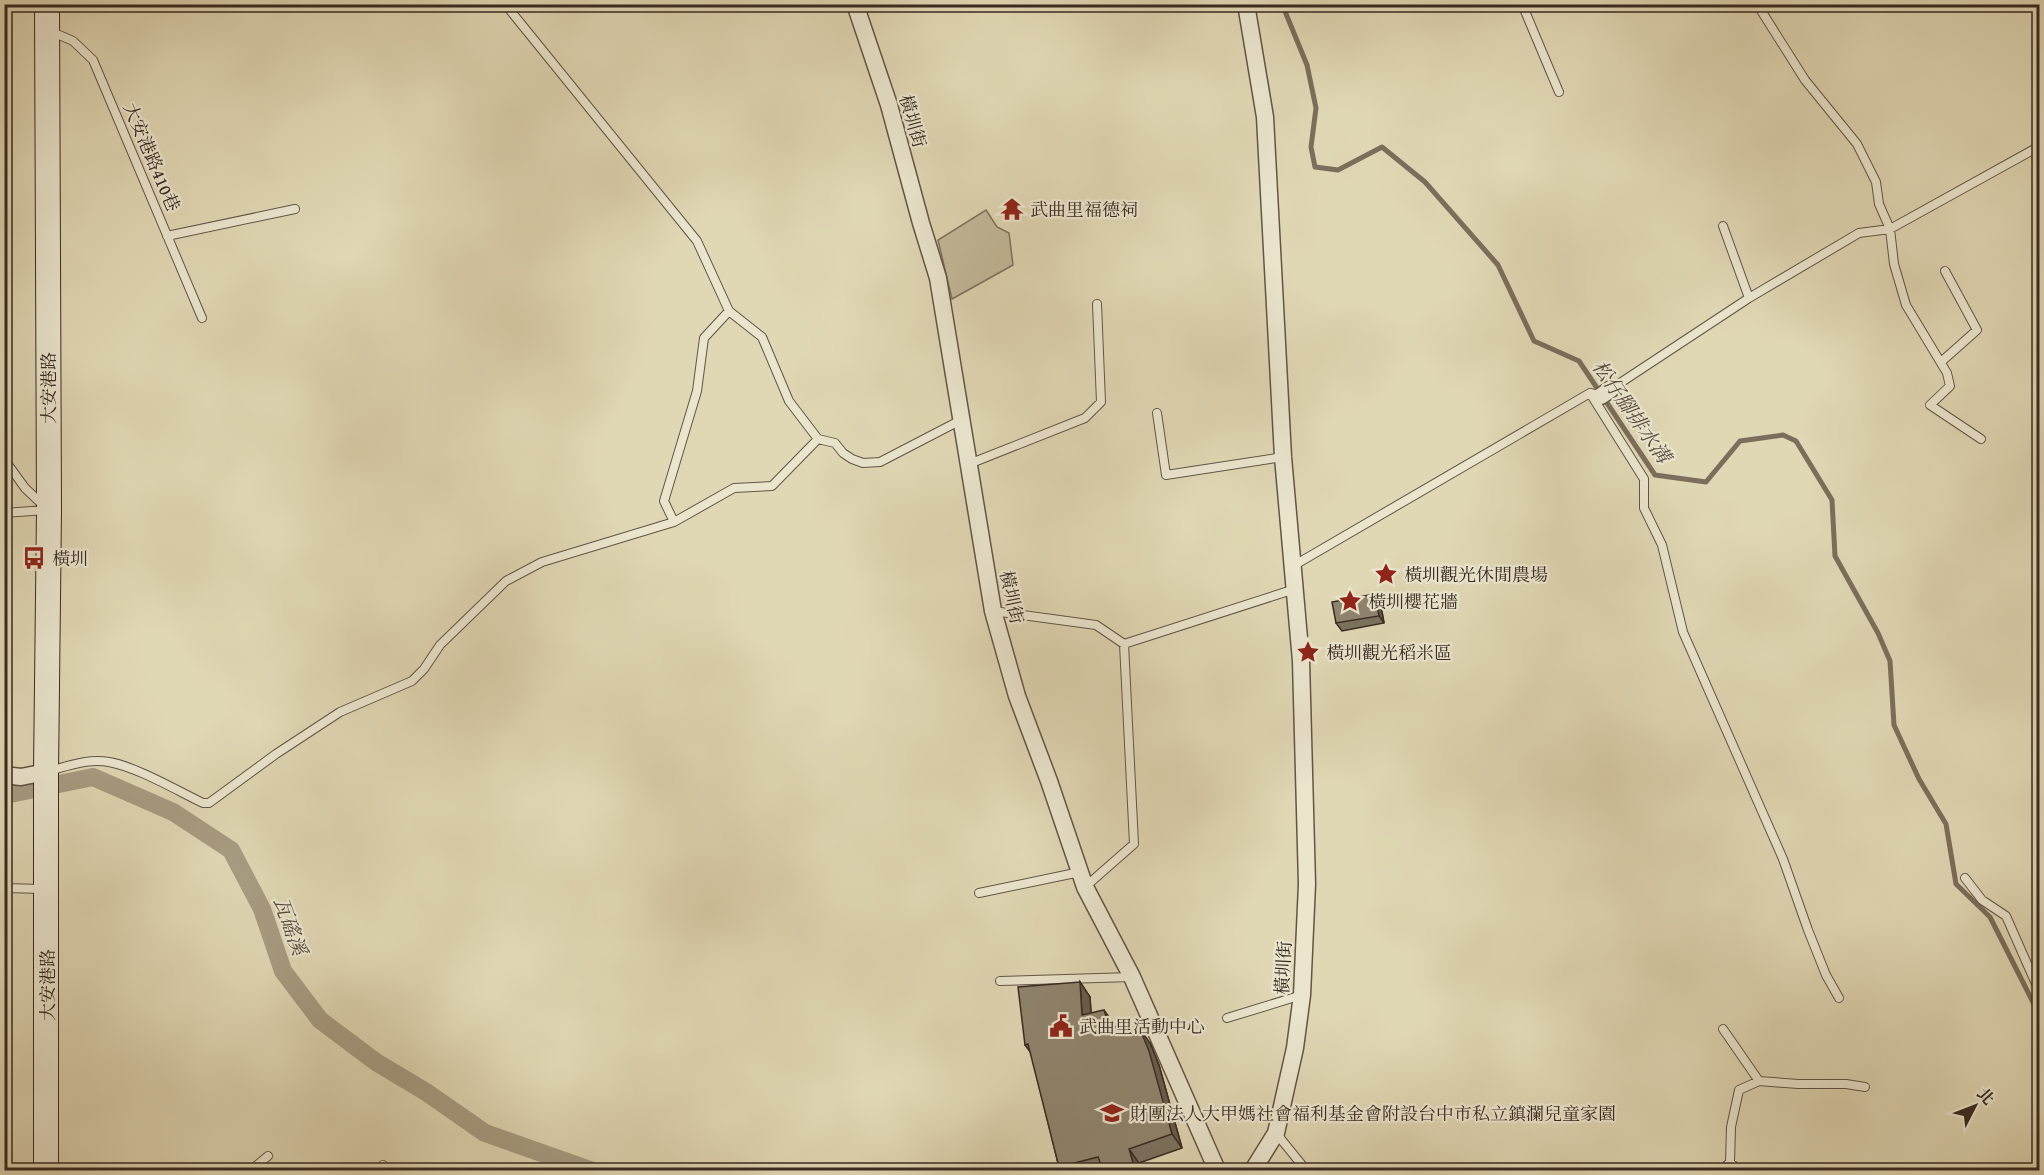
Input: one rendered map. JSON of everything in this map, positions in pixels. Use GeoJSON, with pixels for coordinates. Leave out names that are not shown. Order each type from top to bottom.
{"type":"FeatureCollection","features":[{"type":"Feature","properties":{"kind":"main road","name":"大安港路"},"geometry":{"type":"LineString","coordinates":[[46,1170],[46,772],[49,510],[47,4]]}},
{"type":"Feature","properties":{"kind":"street","name":"橫圳街"},"geometry":{"type":"LineString","coordinates":[[855,4],[889,105],[938,278],[993,611],[1017,696],[1083,879],[1132,977],[1217,1170]]}},
{"type":"Feature","properties":{"kind":"street","name":"橫圳街"},"geometry":{"type":"LineString","coordinates":[[1246,4],[1265,117],[1283,457],[1301,661],[1307,884],[1302,995],[1295,1048],[1276,1133],[1253,1170]]}},
{"type":"Feature","properties":{"kind":"street"},"geometry":{"type":"LineString","coordinates":[[4,775],[21,777],[46,772]]}},
{"type":"Feature","properties":{"kind":"lane"},"geometry":{"type":"LineString","coordinates":[[505,4],[697,241],[729,311],[762,337],[789,401],[818,439],[835,443],[843,453],[862,463],[880,462],[961,420]]}},
{"type":"Feature","properties":{"kind":"lane"},"geometry":{"type":"LineString","coordinates":[[1522,4],[1559,92]]}},
{"type":"Feature","properties":{"kind":"lane"},"geometry":{"type":"LineString","coordinates":[[1757,4],[1805,80],[1857,144],[1876,182],[1879,204],[1890,229],[1894,264],[1906,305],[1947,373],[1950,386],[1930,405],[1981,439]]}},
{"type":"Feature","properties":{"kind":"lane","name":"大安港路410巷"},"geometry":{"type":"LineString","coordinates":[[47,30],[73,41],[93,60],[202,318]]}},
{"type":"Feature","properties":{"kind":"lane"},"geometry":{"type":"LineString","coordinates":[[1293,566],[1601,392],[1749,298],[1859,233],[1890,229],[2040,146]]}},
{"type":"Feature","properties":{"kind":"lane"},"geometry":{"type":"LineString","coordinates":[[167,236],[295,209]]}},
{"type":"Feature","properties":{"kind":"lane"},"geometry":{"type":"LineString","coordinates":[[1723,226],[1749,298]]}},
{"type":"Feature","properties":{"kind":"lane"},"geometry":{"type":"LineString","coordinates":[[1941,362],[1977,330],[1945,271]]}},
{"type":"Feature","properties":{"kind":"lane"},"geometry":{"type":"LineString","coordinates":[[969,464],[1085,418],[1101,402],[1097,304]]}},
{"type":"Feature","properties":{"kind":"lane"},"geometry":{"type":"LineString","coordinates":[[674,522],[664,501],[697,391],[704,338],[729,311]]}},
{"type":"Feature","properties":{"kind":"lane"},"geometry":{"type":"LineString","coordinates":[[1601,392],[1644,479],[1644,508],[1662,545],[1683,632],[1784,859],[1808,930],[1826,975],[1839,999]]}},
{"type":"Feature","properties":{"kind":"lane"},"geometry":{"type":"LineString","coordinates":[[1157,413],[1166,475],[1283,457]]}},
{"type":"Feature","properties":{"kind":"lane"},"geometry":{"type":"LineString","coordinates":[[46,772],[86,762],[109,762],[203,803],[210,803],[276,754],[340,712],[412,681],[424,669],[440,645],[506,581],[543,562],[674,522],[734,488],[772,486],[818,439]]}},
{"type":"Feature","properties":{"kind":"lane"},"geometry":{"type":"LineString","coordinates":[[4,459],[25,488],[49,510]]}},
{"type":"Feature","properties":{"kind":"lane"},"geometry":{"type":"LineString","coordinates":[[4,513],[49,510]]}},
{"type":"Feature","properties":{"kind":"lane"},"geometry":{"type":"LineString","coordinates":[[1124,644],[1294,588]]}},
{"type":"Feature","properties":{"kind":"lane"},"geometry":{"type":"LineString","coordinates":[[993,611],[1096,625],[1124,644]]}},
{"type":"Feature","properties":{"kind":"lane"},"geometry":{"type":"LineString","coordinates":[[979,893],[1083,879],[1134,844],[1124,644]]}},
{"type":"Feature","properties":{"kind":"lane"},"geometry":{"type":"LineString","coordinates":[[1965,878],[1982,900],[2006,916],[2040,993]]}},
{"type":"Feature","properties":{"kind":"lane"},"geometry":{"type":"LineString","coordinates":[[4,888],[47,889]]}},
{"type":"Feature","properties":{"kind":"lane"},"geometry":{"type":"LineString","coordinates":[[1000,981],[1132,977]]}},
{"type":"Feature","properties":{"kind":"lane"},"geometry":{"type":"LineString","coordinates":[[1227,1018],[1302,995]]}},
{"type":"Feature","properties":{"kind":"lane"},"geometry":{"type":"LineString","coordinates":[[1723,1029],[1760,1081]]}},
{"type":"Feature","properties":{"kind":"lane"},"geometry":{"type":"LineString","coordinates":[[1722,1170],[1730,1162],[1731,1127],[1739,1090],[1760,1081],[1846,1084],[1865,1087]]}},
{"type":"Feature","properties":{"kind":"lane"},"geometry":{"type":"LineString","coordinates":[[1276,1133],[1306,1170]]}},
{"type":"Feature","properties":{"kind":"lane"},"geometry":{"type":"LineString","coordinates":[[255,1170],[255,1167],[268,1156]]}},
{"type":"Feature","properties":{"kind":"lane"},"geometry":{"type":"LineString","coordinates":[[1730,1162],[1738,1170]]}},
{"type":"Feature","properties":{"kind":"shaded area"},"geometry":{"type":"Polygon","coordinates":[[[986,210],[997,227],[1009,233],[1013,265],[952,299],[938,240],[986,210]]]}},
{"type":"Feature","properties":{"kind":"building"},"geometry":{"type":"Polygon","coordinates":[[[1375,594],[1379,616],[1336,623],[1332,602],[1375,594]]]}},
{"type":"Feature","properties":{"kind":"building","name":"財團法人大甲媽社會福利基金會附設台中市私立鎮瀾兒童家園"},"geometry":{"type":"Polygon","coordinates":[[[1080,982],[1082,1015],[1104,1010],[1112,1035],[1140,1029],[1149,1051],[1172,1134],[1129,1149],[1134,1166],[1118,1170],[1103,1170],[1098,1157],[1059,1167],[1028,1044],[1025,1045],[1018,987],[1080,982]]]}},
{"type":"Feature","properties":{"kind":"waterway","name":"松仔腳排水溝"},"geometry":{"type":"LineString","coordinates":[[1282,4],[1307,65],[1316,108],[1311,147],[1315,167],[1338,170],[1382,147],[1425,182],[1498,265],[1534,341],[1579,361],[1655,475],[1706,482],[1740,441],[1783,435],[1796,441],[1832,500],[1835,556],[1878,633],[1890,661],[1894,725],[1919,779],[1946,824],[1956,884],[1990,917],[2040,1016]]}},
{"type":"Feature","properties":{"kind":"waterway"},"geometry":{"type":"LineString","coordinates":[[2037,4],[2040,7]]}},
{"type":"Feature","properties":{"kind":"waterway","name":"瓦磘溪"},"geometry":{"type":"LineString","coordinates":[[4,793],[10,794],[93,777],[173,812],[231,850],[262,909],[283,971],[320,1020],[376,1062],[426,1092],[485,1133],[590,1170]]}},
{"type":"Feature","properties":{"kind":"place","name":"武曲里福德祠"},"geometry":{"type":"Point","coordinates":[1012,209]}},
{"type":"Feature","properties":{"kind":"place","name":"橫圳"},"geometry":{"type":"Point","coordinates":[34,558]}},
{"type":"Feature","properties":{"kind":"place","name":"橫圳觀光休閒農場"},"geometry":{"type":"Point","coordinates":[1386,574]}},
{"type":"Feature","properties":{"kind":"place","name":"橫圳櫻花牆"},"geometry":{"type":"Point","coordinates":[1350,601]}},
{"type":"Feature","properties":{"kind":"place","name":"橫圳觀光稻米區"},"geometry":{"type":"Point","coordinates":[1308,652]}},
{"type":"Feature","properties":{"kind":"place","name":"武曲里活動中心"},"geometry":{"type":"Point","coordinates":[1061,1026]}},
{"type":"Feature","properties":{"kind":"place","name":"財團法人大甲媽社會福利基金會附設台中市私立鎮瀾兒童家園"},"geometry":{"type":"Point","coordinates":[1112,1113]}}]}
